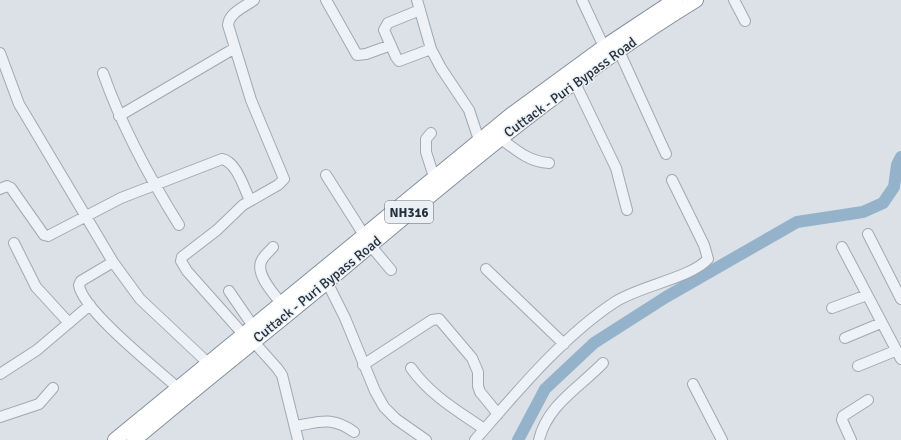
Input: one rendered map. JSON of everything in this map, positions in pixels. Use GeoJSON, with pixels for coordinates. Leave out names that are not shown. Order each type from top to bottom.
{"type":"FeatureCollection","features":[{"type":"Feature","properties":{"kind":"highway","name":"Cuttack - Puri Bypass Road"},"geometry":{"type":"LineString","coordinates":[[115,440],[208,363],[327,282],[367,240],[434,177],[479,140],[550,85],[604,46],[675,0]]}},
{"type":"Feature","properties":{"kind":"highway","name":"Cuttack - Puri Bypass Road"},"geometry":{"type":"LineString","coordinates":[[134,440],[250,334],[281,303],[367,240],[574,81],[696,0]]}},
{"type":"Feature","properties":{"kind":"street"},"geometry":{"type":"LineString","coordinates":[[254,0],[229,19],[228,25],[251,100],[284,179],[278,186],[250,200],[217,230],[182,257],[181,261],[188,271],[250,334],[278,368],[282,376],[298,440]]}},
{"type":"Feature","properties":{"kind":"street"},"geometry":{"type":"LineString","coordinates":[[326,0],[357,55],[366,54],[390,45]]}},
{"type":"Feature","properties":{"kind":"street"},"geometry":{"type":"LineString","coordinates":[[417,0],[431,49],[441,68],[469,110],[479,140]]}},
{"type":"Feature","properties":{"kind":"street"},"geometry":{"type":"LineString","coordinates":[[582,0],[604,46]]}},
{"type":"Feature","properties":{"kind":"street"},"geometry":{"type":"LineString","coordinates":[[734,0],[745,21]]}},
{"type":"Feature","properties":{"kind":"street"},"geometry":{"type":"LineString","coordinates":[[420,10],[386,25],[384,30],[396,58],[399,61],[431,49]]}},
{"type":"Feature","properties":{"kind":"street"},"geometry":{"type":"LineString","coordinates":[[119,116],[235,48]]}},
{"type":"Feature","properties":{"kind":"street"},"geometry":{"type":"LineString","coordinates":[[619,51],[666,154]]}},
{"type":"Feature","properties":{"kind":"street"},"geometry":{"type":"LineString","coordinates":[[0,53],[19,104],[113,262],[140,299],[208,363]]}},
{"type":"Feature","properties":{"kind":"street"},"geometry":{"type":"LineString","coordinates":[[102,74],[119,116],[154,185],[179,225]]}},
{"type":"Feature","properties":{"kind":"street"},"geometry":{"type":"LineString","coordinates":[[574,81],[616,168],[627,210]]}},
{"type":"Feature","properties":{"kind":"street"},"geometry":{"type":"LineString","coordinates":[[430,133],[426,139],[426,152],[434,177]]}},
{"type":"Feature","properties":{"kind":"street"},"geometry":{"type":"LineString","coordinates":[[500,138],[529,159],[537,162],[549,162]]}},
{"type":"Feature","properties":{"kind":"street"},"geometry":{"type":"LineString","coordinates":[[0,189],[7,186],[11,188],[44,235],[48,236],[121,198],[217,160],[227,160],[234,167],[250,200]]}},
{"type":"Feature","properties":{"kind":"street"},"geometry":{"type":"LineString","coordinates":[[326,175],[367,240],[391,270]]}},
{"type":"Feature","properties":{"kind":"street"},"geometry":{"type":"LineString","coordinates":[[475,440],[564,344],[594,316],[617,301],[637,291],[678,276],[704,264],[708,259],[704,245],[672,180]]}},
{"type":"Feature","properties":{"kind":"street"},"geometry":{"type":"LineString","coordinates":[[868,234],[901,299]]}},
{"type":"Feature","properties":{"kind":"street"},"geometry":{"type":"LineString","coordinates":[[14,243],[36,287],[69,323]]}},
{"type":"Feature","properties":{"kind":"street"},"geometry":{"type":"LineString","coordinates":[[273,247],[262,259],[260,270],[269,287],[281,303]]}},
{"type":"Feature","properties":{"kind":"street"},"geometry":{"type":"LineString","coordinates":[[842,247],[898,355],[858,366]]}},
{"type":"Feature","properties":{"kind":"street"},"geometry":{"type":"LineString","coordinates":[[113,262],[81,281],[80,289],[90,305],[111,328],[178,388]]}},
{"type":"Feature","properties":{"kind":"street"},"geometry":{"type":"LineString","coordinates":[[486,269],[564,344]]}},
{"type":"Feature","properties":{"kind":"street"},"geometry":{"type":"LineString","coordinates":[[327,282],[343,312],[363,365],[384,407],[396,419],[426,440]]}},
{"type":"Feature","properties":{"kind":"street"},"geometry":{"type":"LineString","coordinates":[[229,291],[250,334]]}},
{"type":"Feature","properties":{"kind":"street"},"geometry":{"type":"LineString","coordinates":[[832,308],[867,295]]}},
{"type":"Feature","properties":{"kind":"street"},"geometry":{"type":"LineString","coordinates":[[0,374],[38,350],[90,305]]}},
{"type":"Feature","properties":{"kind":"street"},"geometry":{"type":"LineString","coordinates":[[363,365],[432,320],[439,319],[472,358],[478,372],[478,386],[480,392],[498,414]]}},
{"type":"Feature","properties":{"kind":"street"},"geometry":{"type":"LineString","coordinates":[[845,338],[881,323]]}},
{"type":"Feature","properties":{"kind":"street"},"geometry":{"type":"LineString","coordinates":[[539,440],[547,421],[561,402],[584,383],[603,363]]}},
{"type":"Feature","properties":{"kind":"street"},"geometry":{"type":"LineString","coordinates":[[411,368],[421,382],[431,392],[484,429]]}},
{"type":"Feature","properties":{"kind":"street"},"geometry":{"type":"LineString","coordinates":[[693,384],[722,440]]}},
{"type":"Feature","properties":{"kind":"street"},"geometry":{"type":"LineString","coordinates":[[0,417],[39,404],[53,388]]}},
{"type":"Feature","properties":{"kind":"street"},"geometry":{"type":"LineString","coordinates":[[851,440],[842,420],[842,416],[868,400]]}},
{"type":"Feature","properties":{"kind":"street"},"geometry":{"type":"LineString","coordinates":[[295,426],[326,421],[342,423],[354,432]]}},
{"type":"Feature","properties":{"kind":"waterway"},"geometry":{"type":"LineString","coordinates":[[518,440],[545,389],[594,343],[666,297],[797,222],[863,212],[883,203],[894,187],[897,165],[901,157]]}}]}
